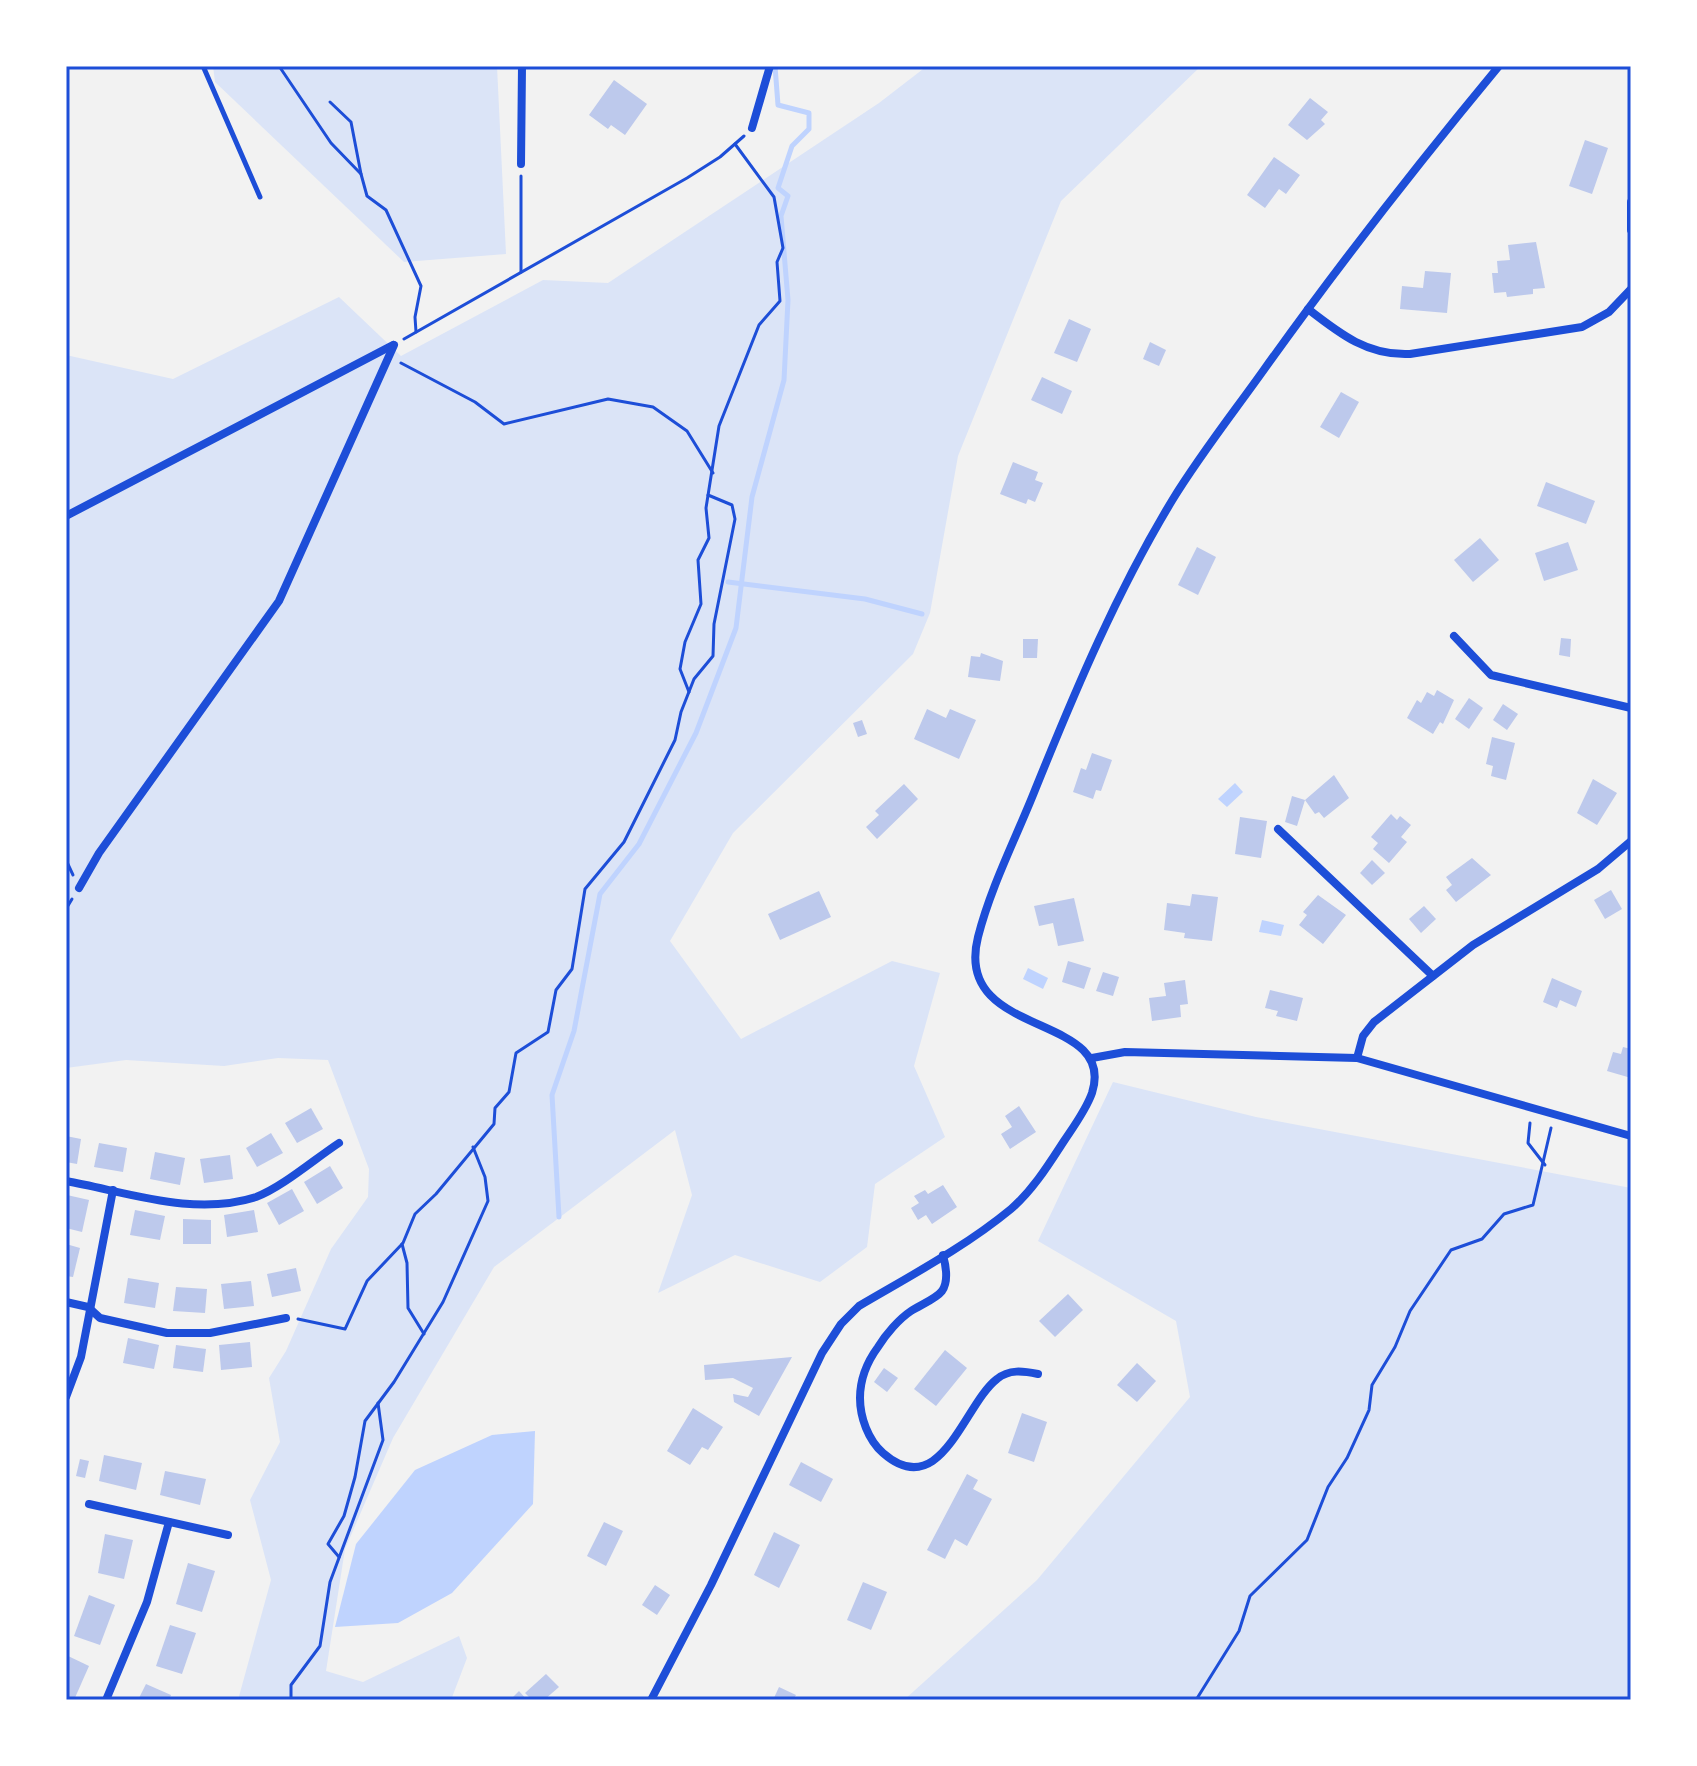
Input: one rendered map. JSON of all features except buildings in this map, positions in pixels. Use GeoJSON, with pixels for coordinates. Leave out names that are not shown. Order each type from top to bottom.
{"type":"FeatureCollection","features":[{"type":"Feature","properties":{"kind":"street"},"geometry":{"type":"LineString","coordinates":[[521,164],[522,66]]}},
{"type":"Feature","properties":{"kind":"street"},"geometry":{"type":"LineString","coordinates":[[752,128],[770,66]]}},
{"type":"Feature","properties":{"kind":"street"},"geometry":{"type":"LineString","coordinates":[[651,1700],[711,1585],[822,1353],[841,1324],[859,1306],[943,1255],[1013,1207],[1045,1170],[1091,1095],[1095,1075],[1092,1058],[1076,1043],[995,1002],[979,976],[976,959],[978,935],[1070,701],[1158,526],[1200,459],[1308,309],[1499,66]]}},
{"type":"Feature","properties":{"kind":"street"},"geometry":{"type":"LineString","coordinates":[[1631,202],[1631,230]]}},
{"type":"Feature","properties":{"kind":"street"},"geometry":{"type":"LineString","coordinates":[[1308,309],[1366,348],[1393,355],[1410,354],[1582,327],[1609,312],[1631,289]]}},
{"type":"Feature","properties":{"kind":"street"},"geometry":{"type":"LineString","coordinates":[[79,888],[99,853],[279,601],[394,345]]}},
{"type":"Feature","properties":{"kind":"street"},"geometry":{"type":"LineString","coordinates":[[66,516],[394,345]]}},
{"type":"Feature","properties":{"kind":"street"},"geometry":{"type":"LineString","coordinates":[[1454,636],[1491,675],[1631,708]]}},
{"type":"Feature","properties":{"kind":"street"},"geometry":{"type":"LineString","coordinates":[[1278,829],[1433,976]]}},
{"type":"Feature","properties":{"kind":"street"},"geometry":{"type":"LineString","coordinates":[[1357,1058],[1363,1036],[1374,1022],[1473,945],[1598,869],[1631,841]]}},
{"type":"Feature","properties":{"kind":"street"},"geometry":{"type":"LineString","coordinates":[[1092,1058],[1125,1052],[1357,1058],[1631,1136]]}},
{"type":"Feature","properties":{"kind":"street"},"geometry":{"type":"LineString","coordinates":[[66,1181],[181,1204],[218,1204],[258,1196],[339,1143]]}},
{"type":"Feature","properties":{"kind":"street"},"geometry":{"type":"LineString","coordinates":[[67,1395],[81,1357],[88,1307],[113,1190]]}},
{"type":"Feature","properties":{"kind":"street"},"geometry":{"type":"LineString","coordinates":[[943,1255],[946,1282],[941,1292],[907,1313],[883,1339],[869,1360],[861,1383],[862,1415],[878,1448],[890,1459],[907,1466],[921,1466],[935,1460],[950,1447],[996,1380],[1016,1371],[1038,1374]]}},
{"type":"Feature","properties":{"kind":"street"},"geometry":{"type":"LineString","coordinates":[[66,1302],[88,1307],[100,1318],[167,1333],[210,1333],[290,1318]]}},
{"type":"Feature","properties":{"kind":"street"},"geometry":{"type":"LineString","coordinates":[[89,1504],[228,1535]]}},
{"type":"Feature","properties":{"kind":"street"},"geometry":{"type":"LineString","coordinates":[[106,1700],[147,1602],[169,1522]]}},
{"type":"Feature","properties":{"kind":"lane"},"geometry":{"type":"LineString","coordinates":[[203,66],[260,197]]}},
{"type":"Feature","properties":{"kind":"path"},"geometry":{"type":"LineString","coordinates":[[279,66],[331,143],[361,174]]}},
{"type":"Feature","properties":{"kind":"path"},"geometry":{"type":"LineString","coordinates":[[330,102],[351,122],[367,196],[386,210],[421,286],[415,317],[416,332]]}},
{"type":"Feature","properties":{"kind":"path"},"geometry":{"type":"LineString","coordinates":[[394,345],[687,178],[752,128]]}},
{"type":"Feature","properties":{"kind":"path"},"geometry":{"type":"LineString","coordinates":[[689,692],[680,669],[685,642],[701,604],[698,560],[709,538],[708,495],[719,426],[759,325],[780,301],[777,262],[783,248],[774,197],[735,144]]}},
{"type":"Feature","properties":{"kind":"path"},"geometry":{"type":"LineString","coordinates":[[521,164],[521,272]]}},
{"type":"Feature","properties":{"kind":"path"},"geometry":{"type":"LineString","coordinates":[[388,356],[475,402],[504,424],[608,399],[653,407],[687,431],[713,473]]}},
{"type":"Feature","properties":{"kind":"path"},"geometry":{"type":"LineString","coordinates":[[290,1318],[345,1329],[367,1281],[402,1244],[415,1214],[436,1194],[494,1124],[495,1108],[509,1092],[516,1053],[548,1032],[556,990],[572,969],[585,889],[624,842],[675,740],[694,679],[713,656],[714,624],[735,519],[732,505],[708,495]]}},
{"type":"Feature","properties":{"kind":"path"},"geometry":{"type":"LineString","coordinates":[[1532,1107],[1528,1143],[1545,1165]]}},
{"type":"Feature","properties":{"kind":"path"},"geometry":{"type":"LineString","coordinates":[[1196,1700],[1239,1631],[1250,1596],[1307,1540],[1328,1487],[1369,1410],[1372,1385],[1395,1347],[1410,1311],[1451,1250],[1482,1239],[1504,1214],[1533,1205],[1552,1137],[1550,1112]]}},
{"type":"Feature","properties":{"kind":"path"},"geometry":{"type":"LineString","coordinates":[[339,1557],[328,1544],[344,1516],[365,1421],[443,1302],[488,1201],[485,1177],[473,1147]]}},
{"type":"Feature","properties":{"kind":"path"},"geometry":{"type":"LineString","coordinates":[[402,1244],[407,1263],[408,1308],[424,1334]]}},
{"type":"Feature","properties":{"kind":"path"},"geometry":{"type":"LineString","coordinates":[[291,1700],[291,1685],[320,1646],[330,1582],[383,1440],[378,1403]]}},
{"type":"Feature","properties":{"kind":"shaded area"},"geometry":{"type":"Polygon","coordinates":[[[213,66],[497,66],[506,254],[404,262],[215,82],[213,66]]]}},
{"type":"Feature","properties":{"kind":"shaded area"},"geometry":{"type":"Polygon","coordinates":[[[927,66],[1200,67],[1061,201],[958,456],[930,613],[913,654],[733,833],[670,941],[741,1039],[892,961],[940,973],[914,1066],[945,1137],[875,1184],[867,1247],[820,1282],[735,1255],[658,1293],[692,1195],[675,1130],[494,1267],[393,1438],[345,1549],[326,1671],[363,1682],[459,1636],[467,1658],[451,1700],[238,1700],[271,1580],[250,1500],[280,1442],[269,1378],[286,1351],[331,1249],[368,1197],[369,1169],[328,1060],[278,1058],[224,1066],[126,1060],[66,1068],[66,355],[173,379],[339,297],[401,356],[543,280],[608,283],[879,103],[927,66]]]}},
{"type":"Feature","properties":{"kind":"shaded area"},"geometry":{"type":"Polygon","coordinates":[[[1113,1082],[1256,1117],[1631,1188],[1631,1700],[904,1700],[1037,1580],[1190,1397],[1176,1321],[1038,1241],[1113,1082]]]}},
{"type":"Feature","properties":{"kind":"water"},"geometry":{"type":"Polygon","coordinates":[[[1235,783],[1243,792],[1227,807],[1218,799],[1235,783]]]}},
{"type":"Feature","properties":{"kind":"water"},"geometry":{"type":"Polygon","coordinates":[[[1262,920],[1284,925],[1281,936],[1259,932],[1262,920]]]}},
{"type":"Feature","properties":{"kind":"water"},"geometry":{"type":"Polygon","coordinates":[[[1028,968],[1048,978],[1043,989],[1023,979],[1028,968]]]}},
{"type":"Feature","properties":{"kind":"water"},"geometry":{"type":"Polygon","coordinates":[[[535,1431],[533,1504],[452,1593],[398,1623],[335,1627],[356,1544],[415,1470],[492,1435],[535,1431]]]}},
{"type":"Feature","properties":{"kind":"waterway"},"geometry":{"type":"LineString","coordinates":[[559,1217],[552,1095],[574,1031],[600,894],[639,844],[696,733],[736,628],[752,497],[784,380],[788,300],[781,216],[788,196],[778,188],[792,146],[809,129],[809,113],[778,105],[775,66]]}},
{"type":"Feature","properties":{"kind":"waterway"},"geometry":{"type":"LineString","coordinates":[[728,582],[865,599],[922,614]]}}]}
